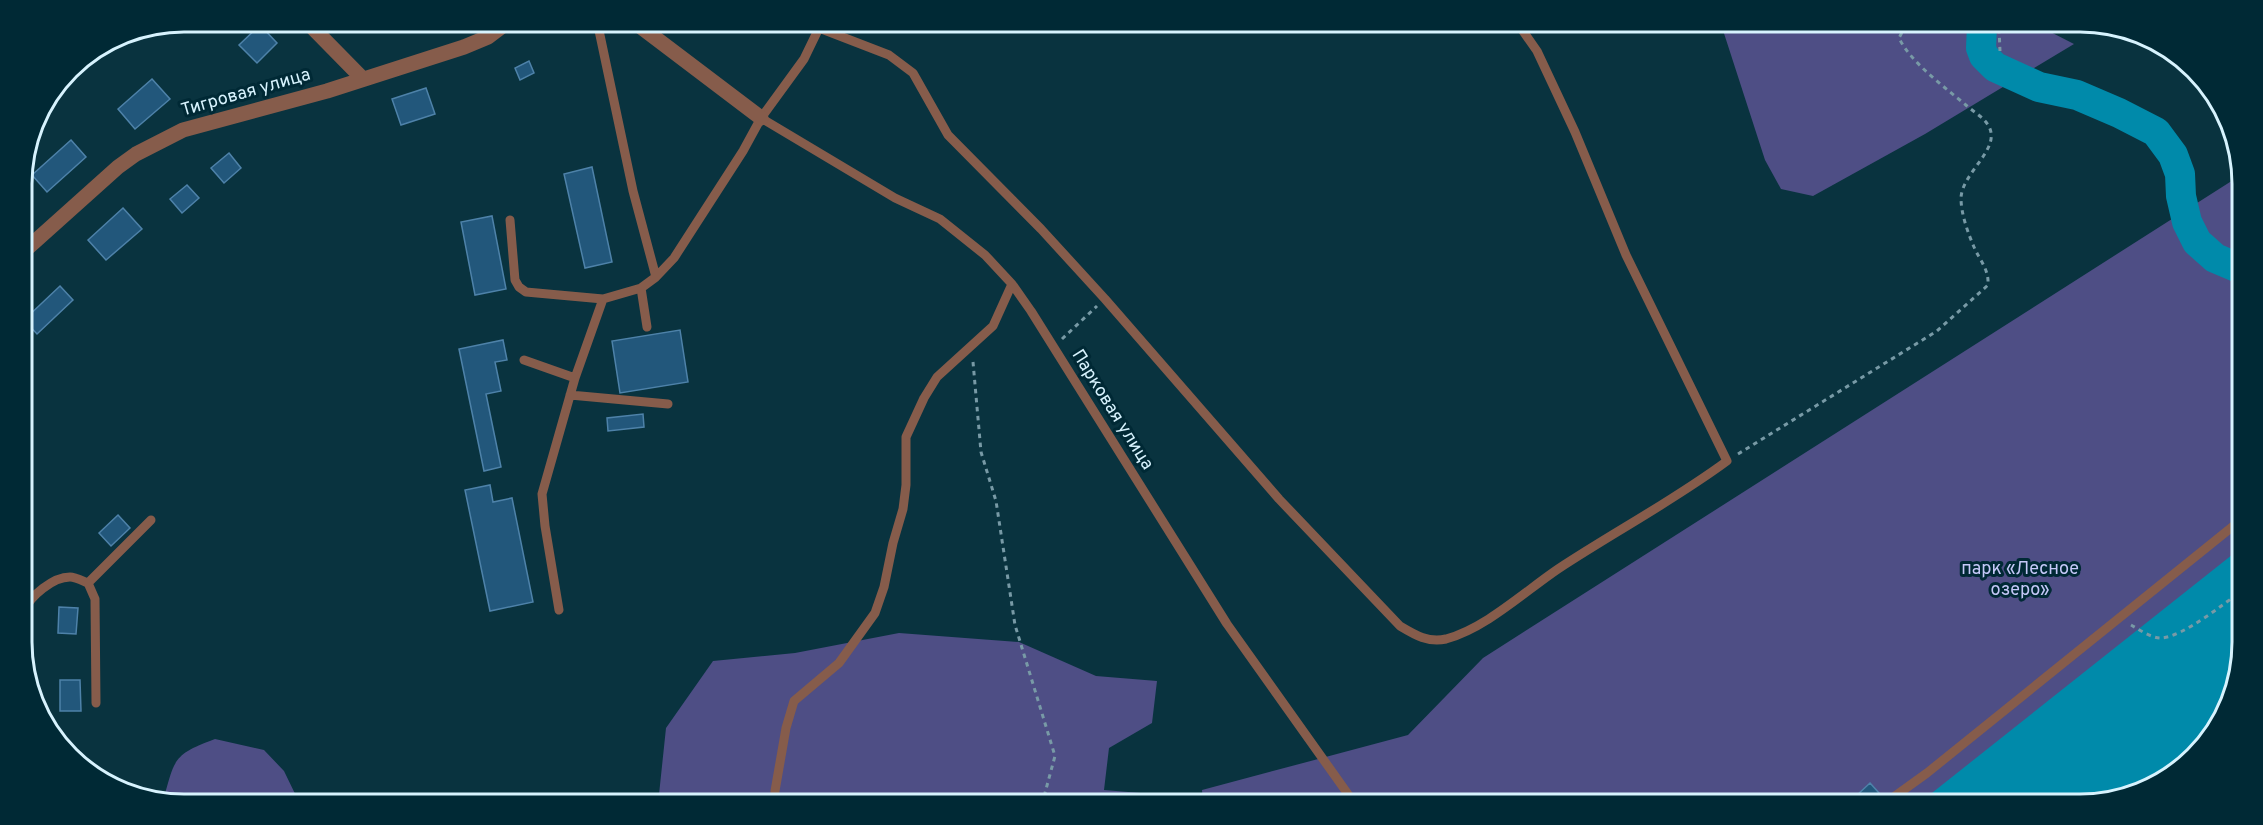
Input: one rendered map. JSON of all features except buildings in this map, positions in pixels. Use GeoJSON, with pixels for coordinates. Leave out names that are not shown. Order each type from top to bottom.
{"type":"FeatureCollection","features":[{"type":"Feature","properties":{"kind":"street"},"geometry":{"type":"LineString","coordinates":[[317,32],[363,79]]}},
{"type":"Feature","properties":{"kind":"street","name":"Тигровая улица"},"geometry":{"type":"LineString","coordinates":[[32,244],[118,167],[136,154],[183,130],[327,91],[464,47],[495,32]]}},
{"type":"Feature","properties":{"kind":"street"},"geometry":{"type":"LineString","coordinates":[[648,32],[761,118]]}},
{"type":"Feature","properties":{"kind":"lane"},"geometry":{"type":"LineString","coordinates":[[599,32],[633,191],[656,277]]}},
{"type":"Feature","properties":{"kind":"lane"},"geometry":{"type":"LineString","coordinates":[[510,220],[515,280],[526,292],[603,299],[641,288],[656,277],[674,258],[743,151],[761,118],[804,59],[814,32]]}},
{"type":"Feature","properties":{"kind":"lane"},"geometry":{"type":"LineString","coordinates":[[834,32],[889,55],[913,74],[948,135],[1041,229],[1105,299],[1279,499],[1400,626],[1422,639],[1445,639],[1477,626],[1557,570],[1690,488],[1727,461],[1626,255],[1575,132],[1537,51],[1524,32]]}},
{"type":"Feature","properties":{"kind":"lane","name":"Парковая улица"},"geometry":{"type":"LineString","coordinates":[[761,118],[895,198],[940,219],[985,255],[1012,284],[1227,624],[1347,793]]}},
{"type":"Feature","properties":{"kind":"lane"},"geometry":{"type":"LineString","coordinates":[[775,794],[786,728],[794,701],[839,663],[875,613],[884,587],[892,543],[903,509],[906,485],[906,437],[924,398],[937,377],[993,326],[1012,284]]}},
{"type":"Feature","properties":{"kind":"lane"},"geometry":{"type":"LineString","coordinates":[[641,288],[647,327]]}},
{"type":"Feature","properties":{"kind":"lane"},"geometry":{"type":"LineString","coordinates":[[559,610],[542,494],[575,378],[603,299]]}},
{"type":"Feature","properties":{"kind":"lane"},"geometry":{"type":"LineString","coordinates":[[524,360],[575,378]]}},
{"type":"Feature","properties":{"kind":"lane"},"geometry":{"type":"LineString","coordinates":[[570,395],[668,404]]}},
{"type":"Feature","properties":{"kind":"lane"},"geometry":{"type":"LineString","coordinates":[[88,583],[151,520]]}},
{"type":"Feature","properties":{"kind":"lane"},"geometry":{"type":"LineString","coordinates":[[1899,793],[2232,527]]}},
{"type":"Feature","properties":{"kind":"lane"},"geometry":{"type":"LineString","coordinates":[[32,599],[56,581],[70,577],[88,583],[95,599],[96,703]]}},
{"type":"Feature","properties":{"kind":"path"},"geometry":{"type":"LineString","coordinates":[[1727,461],[1937,331],[1988,285],[1989,274],[1974,247],[1961,199],[1967,179],[1991,142],[1992,132],[1986,122],[1904,48],[1899,38],[1902,32]]}},
{"type":"Feature","properties":{"kind":"path"},"geometry":{"type":"LineString","coordinates":[[1999,32],[2000,51]]}},
{"type":"Feature","properties":{"kind":"path"},"geometry":{"type":"LineString","coordinates":[[1053,347],[1105,299]]}},
{"type":"Feature","properties":{"kind":"path"},"geometry":{"type":"LineString","coordinates":[[971,347],[981,452],[996,501],[1015,626],[1055,756],[1045,794]]}},
{"type":"Feature","properties":{"kind":"path"},"geometry":{"type":"LineString","coordinates":[[2119,618],[2159,638],[2176,634],[2232,598]]}},
{"type":"Feature","properties":{"kind":"green space"},"geometry":{"type":"Polygon","coordinates":[[[1724,32],[2051,32],[2074,44],[1925,134],[1813,196],[1781,189],[1765,160],[1724,32]]]}},
{"type":"Feature","properties":{"kind":"green space","name":"парк «Лесное озеро»"},"geometry":{"type":"Polygon","coordinates":[[[2232,181],[2232,641],[2230,661],[2220,699],[2200,734],[2172,762],[2155,773],[2119,788],[2089,793],[1202,793],[1202,790],[1408,735],[1483,658],[2232,181]]]}},
{"type":"Feature","properties":{"kind":"green space"},"geometry":{"type":"Polygon","coordinates":[[[899,633],[1019,642],[1096,676],[1157,681],[1152,723],[1109,748],[1104,790],[1147,793],[659,794],[666,728],[713,661],[795,653],[899,633]]]}},
{"type":"Feature","properties":{"kind":"green space"},"geometry":{"type":"Polygon","coordinates":[[[215,739],[264,750],[284,771],[295,794],[165,792],[177,760],[215,739]]]}},
{"type":"Feature","properties":{"kind":"water"},"geometry":{"type":"Polygon","coordinates":[[[2232,555],[2232,641],[2226,681],[2220,699],[2200,734],[2172,762],[2137,782],[2099,792],[1932,793],[2232,555]]]}},
{"type":"Feature","properties":{"kind":"waterway"},"geometry":{"type":"LineString","coordinates":[[1982,32],[1981,48],[1984,56],[1995,67],[2039,87],[2077,95],[2156,132],[2173,155],[2180,174],[2181,196],[2187,222],[2197,242],[2215,258],[2232,265]]}}]}
